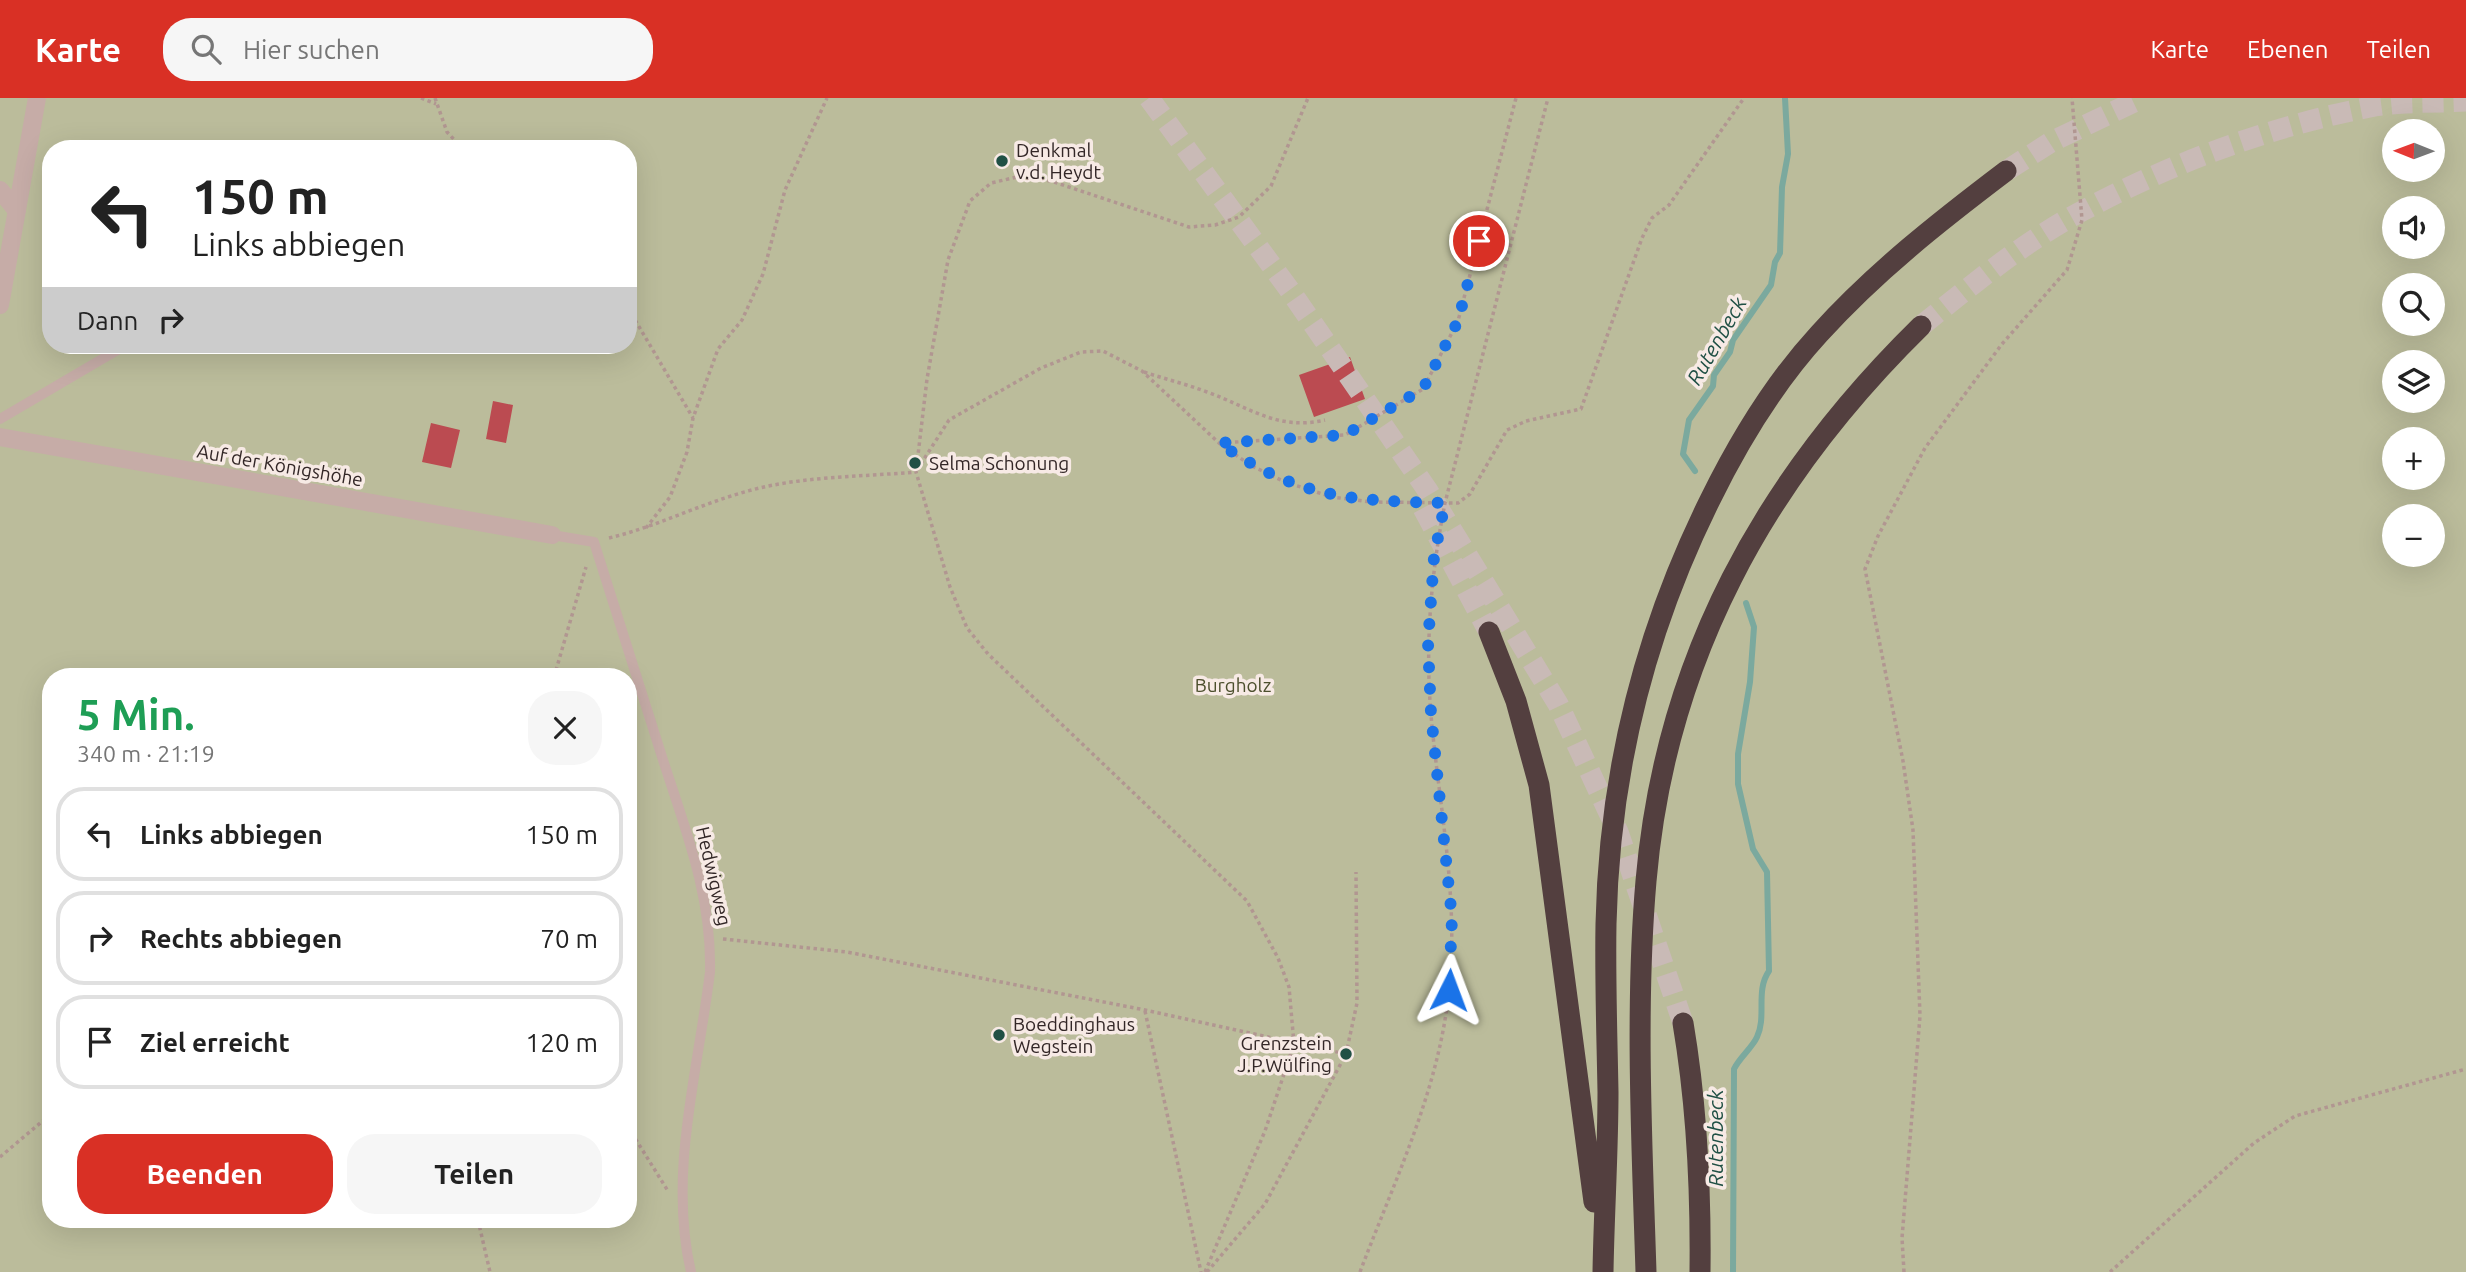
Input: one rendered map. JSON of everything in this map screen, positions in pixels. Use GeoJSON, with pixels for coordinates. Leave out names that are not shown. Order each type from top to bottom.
{"type":"FeatureCollection","features":[{"type":"Feature","properties":{"kind":"highway"},"geometry":{"type":"LineString","coordinates":[[1603,1271],[1608,1096],[1606,925],[1611,832],[1628,725],[1658,620],[1691,539],[1719,482],[1781,380],[1818,335],[1863,288],[1927,231],[2006,172]]}},
{"type":"Feature","properties":{"kind":"highway"},"geometry":{"type":"LineString","coordinates":[[1646,1272],[1642,1098],[1643,925],[1651,838],[1672,734],[1686,687],[1717,607],[1766,514],[1835,417],[1875,371],[1922,326]]}},
{"type":"Feature","properties":{"kind":"highway"},"geometry":{"type":"LineString","coordinates":[[1489,632],[1517,701],[1539,785],[1603,1271]]}},
{"type":"Feature","properties":{"kind":"highway"},"geometry":{"type":"LineString","coordinates":[[1683,1023],[1693,1086],[1699,1167],[1700,1272]]}},
{"type":"Feature","properties":{"kind":"street"},"geometry":{"type":"LineString","coordinates":[[0,305],[37,98]]}},
{"type":"Feature","properties":{"kind":"street"},"geometry":{"type":"LineString","coordinates":[[0,190],[17,212]]}},
{"type":"Feature","properties":{"kind":"street","name":"Auf der Königshöhe"},"geometry":{"type":"LineString","coordinates":[[0,437],[552,534]]}},
{"type":"Feature","properties":{"kind":"lane"},"geometry":{"type":"LineString","coordinates":[[0,419],[111,354]]}},
{"type":"Feature","properties":{"kind":"lane"},"geometry":{"type":"LineString","coordinates":[[552,534],[594,542]]}},
{"type":"Feature","properties":{"kind":"lane","name":"Hedwigweg"},"geometry":{"type":"LineString","coordinates":[[594,542],[635,668]]}},
{"type":"Feature","properties":{"kind":"lane","name":"Hedwigweg"},"geometry":{"type":"LineString","coordinates":[[637,675],[689,835],[704,892],[711,938],[703,1027],[685,1144],[681,1213],[691,1272]]}},
{"type":"Feature","properties":{"kind":"path"},"geometry":{"type":"LineString","coordinates":[[421,98],[436,104]]}},
{"type":"Feature","properties":{"kind":"path"},"geometry":{"type":"LineString","coordinates":[[435,98],[447,132],[455,140]]}},
{"type":"Feature","properties":{"kind":"path"},"geometry":{"type":"LineString","coordinates":[[645,529],[670,497],[687,452],[693,418],[718,349],[742,320],[763,274],[785,190],[827,98]]}},
{"type":"Feature","properties":{"kind":"path"},"geometry":{"type":"LineString","coordinates":[[1204,1272],[1265,1131],[1294,1044],[1289,987],[1278,958],[1247,901],[988,654],[967,628],[950,587],[916,472],[927,379],[948,260],[970,201],[991,183],[1017,177],[1051,181],[1189,227],[1214,225],[1239,217],[1271,186],[1299,125],[1308,98]]}},
{"type":"Feature","properties":{"kind":"path"},"geometry":{"type":"LineString","coordinates":[[1219,443],[1345,435],[1423,389],[1458,321],[1516,98]]}},
{"type":"Feature","properties":{"kind":"path"},"geometry":{"type":"LineString","coordinates":[[1360,1272],[1421,1118],[1436,1068],[1449,990],[1452,918],[1431,714],[1428,643],[1434,557],[1445,503],[1548,98]]}},
{"type":"Feature","properties":{"kind":"path"},"geometry":{"type":"LineString","coordinates":[[1142,372],[1219,443],[1250,465],[1285,482],[1332,497],[1371,502],[1458,503],[1470,494],[1507,430],[1526,421],[1581,408],[1642,238],[1652,218],[1669,205],[1744,98]]}},
{"type":"Feature","properties":{"kind":"path"},"geometry":{"type":"LineString","coordinates":[[1904,1272],[1902,1238],[1920,1016],[1913,830],[1903,761],[1865,569],[1878,536],[1926,448],[2002,344],[2067,270],[2082,220],[2072,98]]}},
{"type":"Feature","properties":{"kind":"path"},"geometry":{"type":"LineString","coordinates":[[637,323],[693,418]]}},
{"type":"Feature","properties":{"kind":"path"},"geometry":{"type":"LineString","coordinates":[[916,472],[950,420],[1041,368],[1081,352],[1103,351],[1142,372],[1208,393],[1254,414],[1300,426],[1325,421]]}},
{"type":"Feature","properties":{"kind":"path"},"geometry":{"type":"LineString","coordinates":[[556,668],[562,640],[594,542],[645,529],[742,492],[787,484],[916,472]]}},
{"type":"Feature","properties":{"kind":"path"},"geometry":{"type":"LineString","coordinates":[[1204,1272],[1265,1204],[1346,1054],[1357,1003],[1356,872]]}},
{"type":"Feature","properties":{"kind":"path"},"geometry":{"type":"LineString","coordinates":[[711,938],[847,953],[1144,1010],[1346,1054]]}},
{"type":"Feature","properties":{"kind":"path"},"geometry":{"type":"LineString","coordinates":[[1144,1010],[1204,1272]]}},
{"type":"Feature","properties":{"kind":"path"},"geometry":{"type":"LineString","coordinates":[[2110,1272],[2254,1143],[2294,1116],[2466,1069]]}},
{"type":"Feature","properties":{"kind":"path"},"geometry":{"type":"LineString","coordinates":[[0,1157],[42,1122]]}},
{"type":"Feature","properties":{"kind":"path"},"geometry":{"type":"LineString","coordinates":[[637,1142],[681,1213]]}},
{"type":"Feature","properties":{"kind":"path"},"geometry":{"type":"LineString","coordinates":[[480,1228],[490,1272]]}},
{"type":"Feature","properties":{"kind":"green space","name":"Burgholz"},"geometry":{"type":"Polygon","coordinates":[[[0,98],[2466,98],[2466,1272],[0,1272],[0,98]]]}},
{"type":"Feature","properties":{"kind":"building"},"geometry":{"type":"Polygon","coordinates":[[[1350,357],[1365,399],[1314,417],[1299,375],[1350,357]]]}},
{"type":"Feature","properties":{"kind":"building"},"geometry":{"type":"Polygon","coordinates":[[[493,401],[513,405],[506,443],[486,439],[493,401]]]}},
{"type":"Feature","properties":{"kind":"building"},"geometry":{"type":"Polygon","coordinates":[[[431,423],[460,430],[451,468],[422,462],[431,423]]]}},
{"type":"Feature","properties":{"kind":"waterway","name":"Rutenbeck"},"geometry":{"type":"LineString","coordinates":[[1695,471],[1683,454],[1689,420],[1713,386],[1714,375],[1730,352],[1733,340],[1771,285],[1775,262],[1780,253],[1782,187],[1788,154],[1785,98]]}},
{"type":"Feature","properties":{"kind":"waterway","name":"Rutenbeck"},"geometry":{"type":"LineString","coordinates":[[1733,1272],[1734,1069],[1760,1029],[1763,987],[1769,971],[1767,872],[1753,849],[1738,784],[1738,754],[1750,682],[1754,627],[1746,603]]}},
{"type":"Feature","properties":{"kind":"tunnel"},"geometry":{"type":"LineString","coordinates":[[1149,98],[1291,292],[1428,491],[1558,704],[1618,832],[1683,1023]]}},
{"type":"Feature","properties":{"kind":"tunnel"},"geometry":{"type":"LineString","coordinates":[[2006,171],[2051,142],[2142,98]]}},
{"type":"Feature","properties":{"kind":"tunnel"},"geometry":{"type":"LineString","coordinates":[[1921,326],[2000,263],[2042,234],[2119,192],[2189,161],[2260,135],[2333,115],[2394,104],[2466,101]]}},
{"type":"Feature","properties":{"kind":"tunnel"},"geometry":{"type":"LineString","coordinates":[[1423,508],[1489,632]]}},
{"type":"Feature","properties":{"kind":"place","name":"Denkmal v.d. Heydt"},"geometry":{"type":"Point","coordinates":[1002,161]}},
{"type":"Feature","properties":{"kind":"place","name":"Selma Schonung"},"geometry":{"type":"Point","coordinates":[915,463]}},
{"type":"Feature","properties":{"kind":"place","name":"Boeddinghaus Wegstein"},"geometry":{"type":"Point","coordinates":[999,1035]}},
{"type":"Feature","properties":{"kind":"place","name":"Grenzstein J.P.Wülfing"},"geometry":{"type":"Point","coordinates":[1346,1054]}},
{"type":"Feature","properties":{"kind":"route"},"geometry":{"type":"LineString","coordinates":[[1449,990],[1452,918],[1447,845],[1431,714],[1428,643],[1434,557],[1445,503],[1371,502],[1332,497],[1285,482],[1250,465],[1219,443],[1345,435],[1423,389],[1458,321],[1479,241]]}}]}
